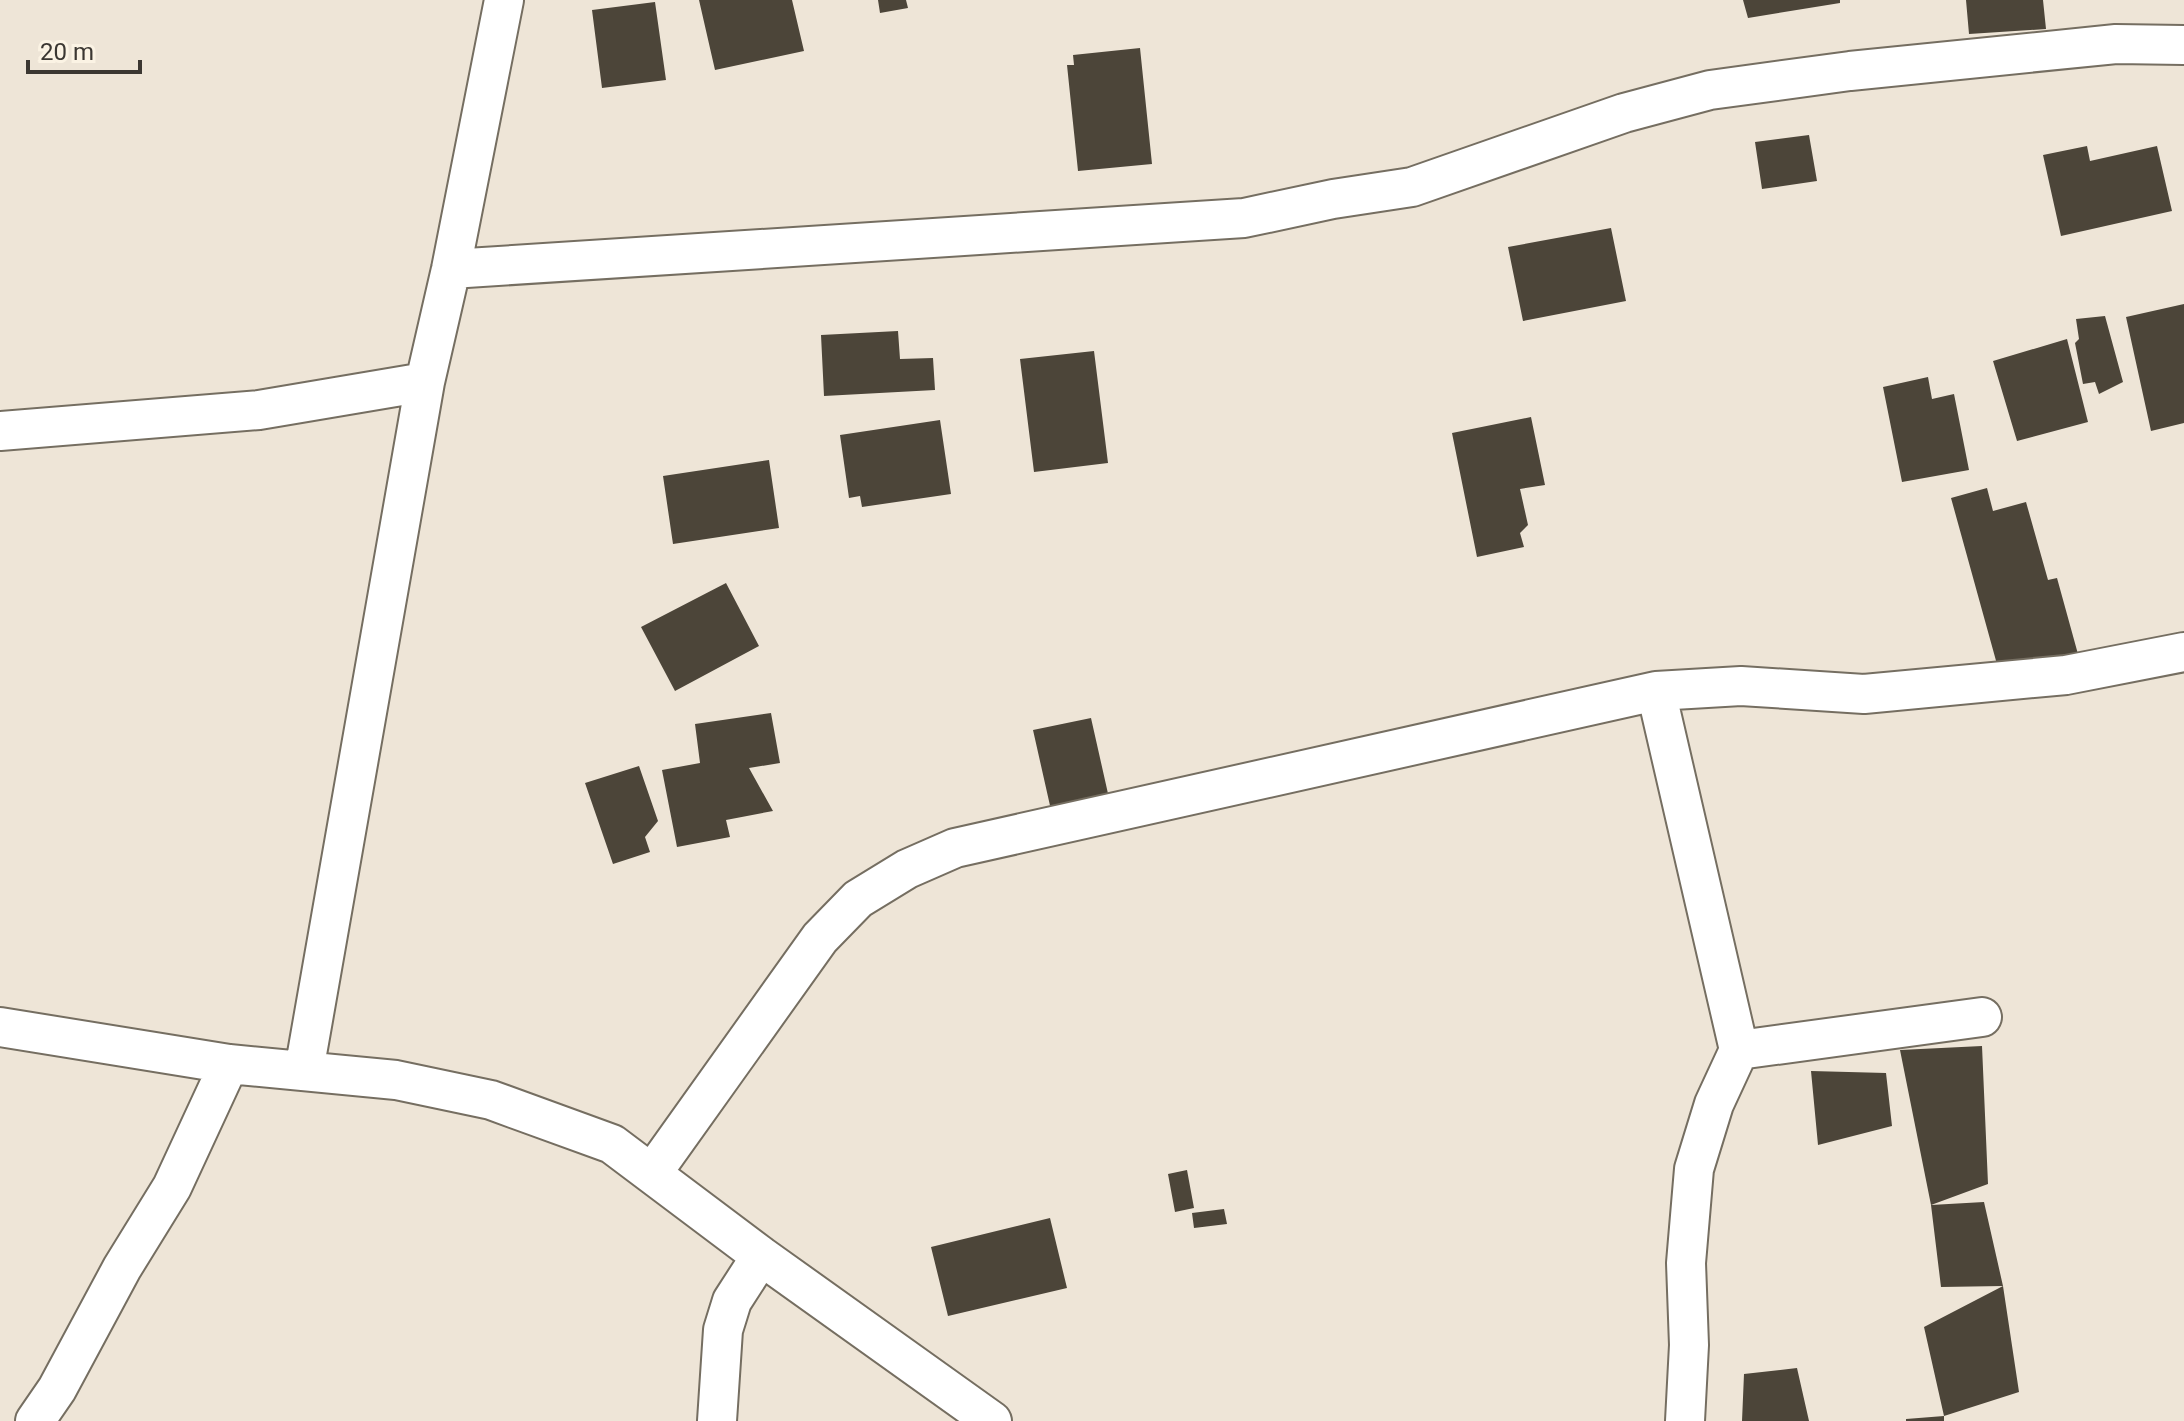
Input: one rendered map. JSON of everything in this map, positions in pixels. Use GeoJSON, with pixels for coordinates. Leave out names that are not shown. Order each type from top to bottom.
{"type":"FeatureCollection","features":[{"type":"Feature","properties":{"kind":"street"},"geometry":{"type":"LineString","coordinates":[[304,1071],[425,382],[451,269],[504,0]]}},
{"type":"Feature","properties":{"kind":"street"},"geometry":{"type":"LineString","coordinates":[[451,269],[1244,218],[1333,199],[1412,187],[1624,113],[1710,90],[1850,71],[2116,44],[2184,45]]}},
{"type":"Feature","properties":{"kind":"street"},"geometry":{"type":"LineString","coordinates":[[0,431],[259,410],[425,382]]}},
{"type":"Feature","properties":{"kind":"street"},"geometry":{"type":"LineString","coordinates":[[653,1172],[820,938],[858,899],[907,869],[955,848],[1656,691],[1741,686],[1864,694],[2066,675],[2184,652]]}},
{"type":"Feature","properties":{"kind":"street"},"geometry":{"type":"LineString","coordinates":[[1656,691],[1739,1050],[1714,1104],[1694,1169],[1686,1263],[1689,1345],[1685,1421]]}},
{"type":"Feature","properties":{"kind":"street"},"geometry":{"type":"LineString","coordinates":[[1739,1050],[1982,1017]]}},
{"type":"Feature","properties":{"kind":"street"},"geometry":{"type":"LineString","coordinates":[[0,1027],[229,1064],[396,1080],[491,1100],[612,1144],[761,1256],[992,1421]]}},
{"type":"Feature","properties":{"kind":"street"},"geometry":{"type":"LineString","coordinates":[[35,1421],[61,1405],[115,1280],[172,1187],[229,1064]]}},
{"type":"Feature","properties":{"kind":"street"},"geometry":{"type":"LineString","coordinates":[[717,1421],[723,1330],[732,1301],[761,1256]]}},
{"type":"Feature","properties":{"kind":"building"},"geometry":{"type":"Polygon","coordinates":[[[699,0],[792,0],[804,51],[715,70],[699,0]]]}},
{"type":"Feature","properties":{"kind":"building"},"geometry":{"type":"Polygon","coordinates":[[[878,0],[906,0],[908,8],[880,13],[878,0]]]}},
{"type":"Feature","properties":{"kind":"building"},"geometry":{"type":"Polygon","coordinates":[[[1743,0],[1840,0],[1840,3],[1748,18],[1743,0]]]}},
{"type":"Feature","properties":{"kind":"building"},"geometry":{"type":"Polygon","coordinates":[[[1966,0],[2043,0],[2046,29],[1969,34],[1966,0]]]}},
{"type":"Feature","properties":{"kind":"building"},"geometry":{"type":"Polygon","coordinates":[[[655,2],[666,80],[602,88],[592,10],[655,2]]]}},
{"type":"Feature","properties":{"kind":"building"},"geometry":{"type":"Polygon","coordinates":[[[1140,48],[1152,164],[1078,171],[1067,65],[1074,65],[1073,55],[1140,48]]]}},
{"type":"Feature","properties":{"kind":"building"},"geometry":{"type":"Polygon","coordinates":[[[1809,135],[1817,181],[1762,189],[1755,142],[1809,135]]]}},
{"type":"Feature","properties":{"kind":"building"},"geometry":{"type":"Polygon","coordinates":[[[2087,146],[2090,161],[2157,146],[2172,211],[2061,236],[2043,155],[2087,146]]]}},
{"type":"Feature","properties":{"kind":"building"},"geometry":{"type":"Polygon","coordinates":[[[1611,228],[1626,301],[1523,321],[1508,247],[1611,228]]]}},
{"type":"Feature","properties":{"kind":"building"},"geometry":{"type":"Polygon","coordinates":[[[2184,304],[2184,423],[2151,431],[2126,317],[2184,304]]]}},
{"type":"Feature","properties":{"kind":"building"},"geometry":{"type":"Polygon","coordinates":[[[2105,316],[2123,382],[2099,394],[2095,382],[2083,384],[2075,343],[2079,339],[2076,319],[2105,316]]]}},
{"type":"Feature","properties":{"kind":"building"},"geometry":{"type":"Polygon","coordinates":[[[898,331],[900,359],[933,358],[935,390],[824,396],[821,335],[898,331]]]}},
{"type":"Feature","properties":{"kind":"building"},"geometry":{"type":"Polygon","coordinates":[[[2067,339],[2088,422],[2017,441],[1993,361],[2067,339]]]}},
{"type":"Feature","properties":{"kind":"building"},"geometry":{"type":"Polygon","coordinates":[[[1094,351],[1108,463],[1034,472],[1020,359],[1094,351]]]}},
{"type":"Feature","properties":{"kind":"building"},"geometry":{"type":"Polygon","coordinates":[[[1928,377],[1932,399],[1954,394],[1969,470],[1902,482],[1883,387],[1928,377]]]}},
{"type":"Feature","properties":{"kind":"building"},"geometry":{"type":"Polygon","coordinates":[[[1531,417],[1545,485],[1520,489],[1528,525],[1520,533],[1524,547],[1477,557],[1452,433],[1531,417]]]}},
{"type":"Feature","properties":{"kind":"building"},"geometry":{"type":"Polygon","coordinates":[[[940,420],[951,494],[862,507],[860,496],[849,498],[840,435],[940,420]]]}},
{"type":"Feature","properties":{"kind":"building"},"geometry":{"type":"Polygon","coordinates":[[[769,460],[779,528],[673,544],[663,476],[769,460]]]}},
{"type":"Feature","properties":{"kind":"building"},"geometry":{"type":"Polygon","coordinates":[[[1987,488],[1993,511],[2026,502],[2048,580],[2057,578],[2081,665],[2003,686],[1951,498],[1987,488]]]}},
{"type":"Feature","properties":{"kind":"building"},"geometry":{"type":"Polygon","coordinates":[[[726,583],[759,646],[675,691],[641,627],[726,583]]]}},
{"type":"Feature","properties":{"kind":"building"},"geometry":{"type":"Polygon","coordinates":[[[771,713],[780,763],[749,768],[773,811],[726,820],[730,837],[677,847],[662,770],[700,763],[695,724],[771,713]]]}},
{"type":"Feature","properties":{"kind":"building"},"geometry":{"type":"Polygon","coordinates":[[[1091,718],[1109,798],[1051,810],[1033,730],[1091,718]]]}},
{"type":"Feature","properties":{"kind":"building"},"geometry":{"type":"Polygon","coordinates":[[[639,766],[658,821],[645,837],[650,852],[613,864],[585,783],[639,766]]]}},
{"type":"Feature","properties":{"kind":"building"},"geometry":{"type":"Polygon","coordinates":[[[1982,1046],[1988,1184],[1931,1205],[1900,1050],[1982,1046]]]}},
{"type":"Feature","properties":{"kind":"building"},"geometry":{"type":"Polygon","coordinates":[[[1811,1071],[1886,1073],[1892,1126],[1818,1145],[1811,1071]]]}},
{"type":"Feature","properties":{"kind":"building"},"geometry":{"type":"Polygon","coordinates":[[[1187,1170],[1194,1208],[1175,1212],[1168,1174],[1187,1170]]]}},
{"type":"Feature","properties":{"kind":"building"},"geometry":{"type":"Polygon","coordinates":[[[1984,1202],[2003,1286],[1941,1287],[1931,1205],[1984,1202]]]}},
{"type":"Feature","properties":{"kind":"building"},"geometry":{"type":"Polygon","coordinates":[[[1224,1209],[1227,1224],[1194,1228],[1192,1213],[1224,1209]]]}},
{"type":"Feature","properties":{"kind":"building"},"geometry":{"type":"Polygon","coordinates":[[[1050,1218],[1067,1288],[948,1316],[931,1247],[1050,1218]]]}},
{"type":"Feature","properties":{"kind":"building"},"geometry":{"type":"Polygon","coordinates":[[[2003,1286],[2019,1392],[1944,1416],[1924,1327],[2003,1286]]]}},
{"type":"Feature","properties":{"kind":"building"},"geometry":{"type":"Polygon","coordinates":[[[1797,1368],[1809,1421],[1742,1421],[1744,1374],[1797,1368]]]}},
{"type":"Feature","properties":{"kind":"building"},"geometry":{"type":"Polygon","coordinates":[[[1944,1416],[1944,1421],[1906,1421],[1906,1419],[1944,1416]]]}}]}
